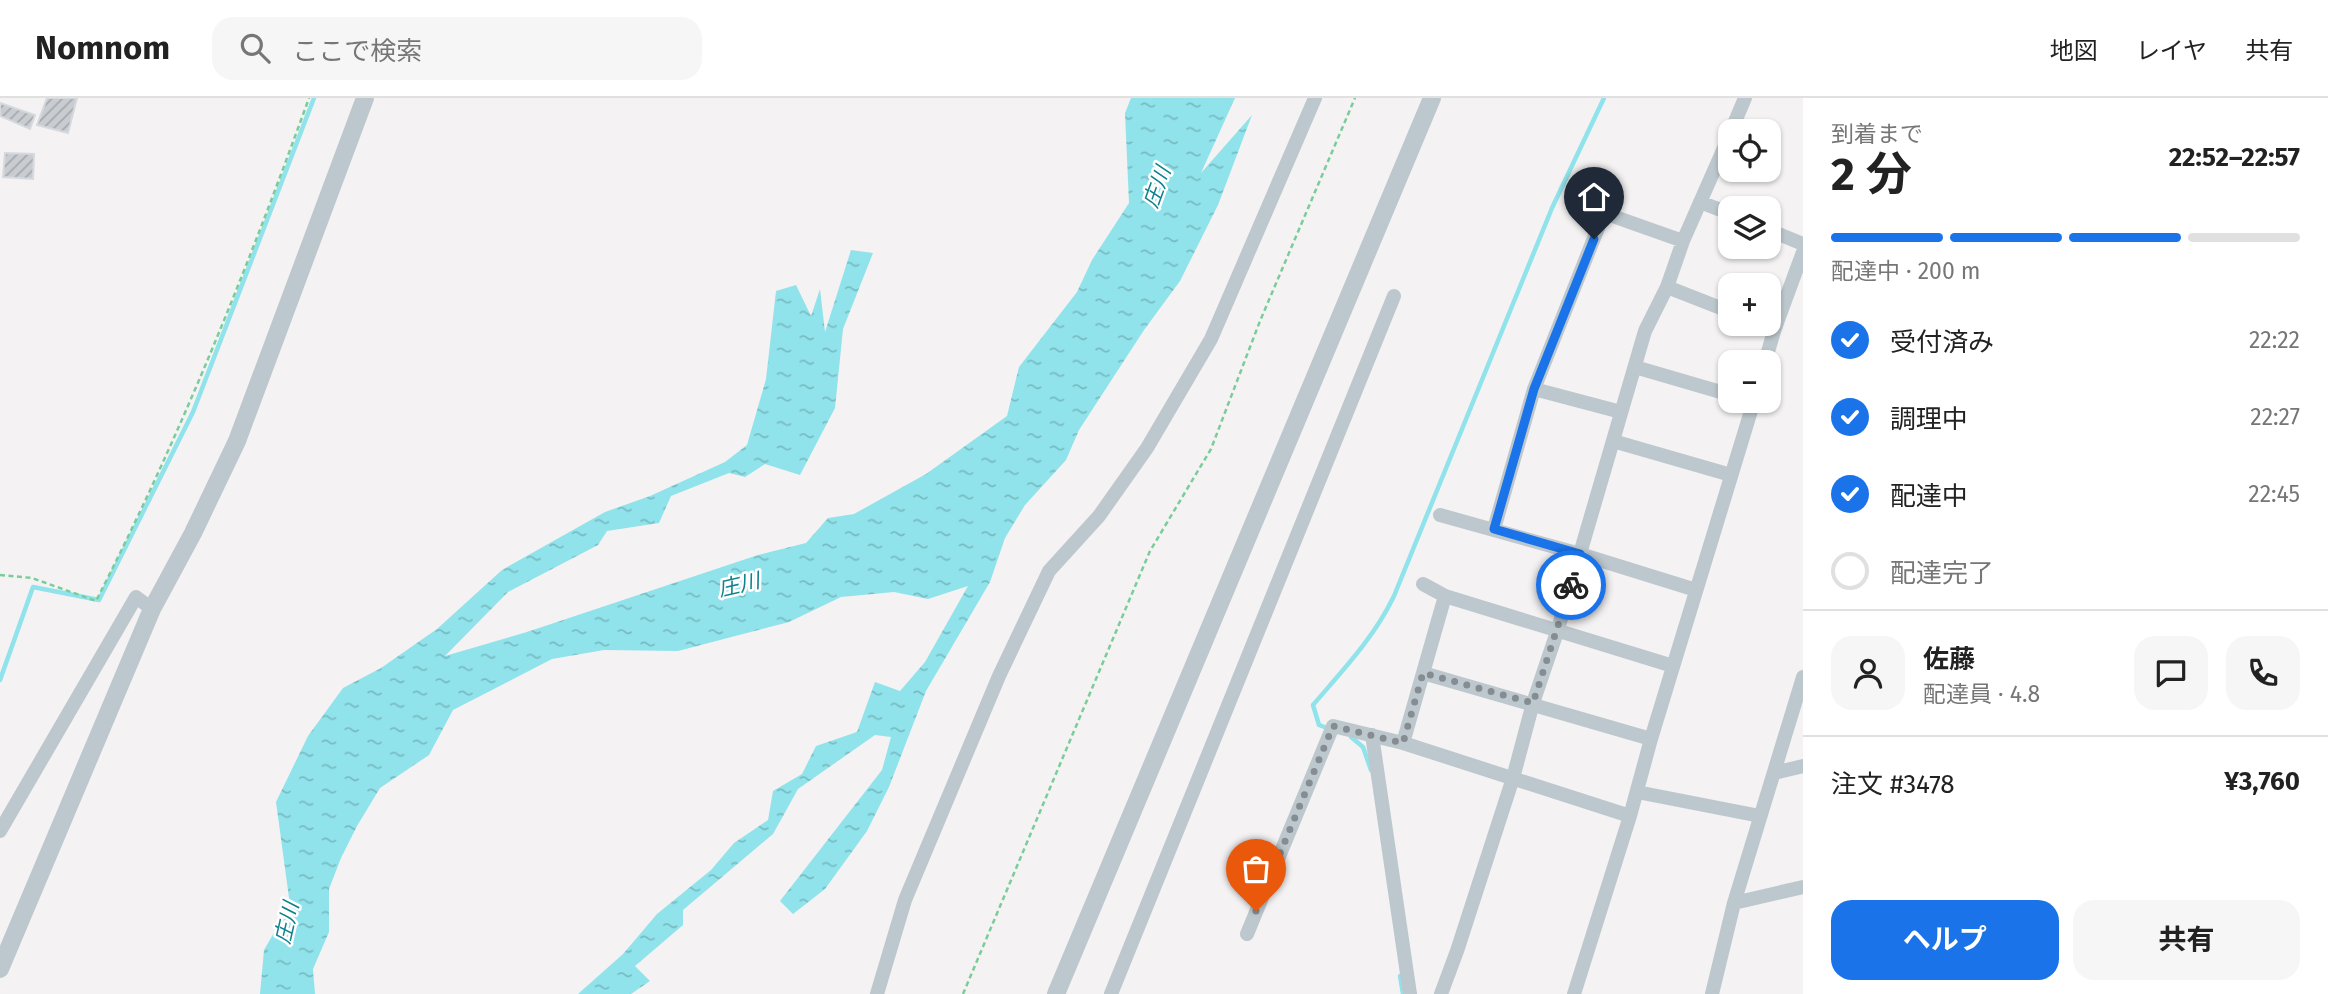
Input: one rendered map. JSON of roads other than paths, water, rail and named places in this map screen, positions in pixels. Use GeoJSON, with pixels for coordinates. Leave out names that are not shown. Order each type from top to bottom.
{"type":"FeatureCollection","features":[{"type":"Feature","properties":{"kind":"street"},"geometry":{"type":"LineString","coordinates":[[0,969],[152,609],[193,533],[237,441],[365,98]]}},
{"type":"Feature","properties":{"kind":"street"},"geometry":{"type":"LineString","coordinates":[[877,994],[905,900],[999,676],[1049,571],[1099,516],[1147,448],[1211,339],[1315,98]]}},
{"type":"Feature","properties":{"kind":"street"},"geometry":{"type":"LineString","coordinates":[[1056,994],[1432,98]]}},
{"type":"Feature","properties":{"kind":"street"},"geometry":{"type":"LineString","coordinates":[[1736,119],[1745,98]]}},
{"type":"Feature","properties":{"kind":"street"},"geometry":{"type":"LineString","coordinates":[[1441,994],[1513,778],[1645,331],[1667,287],[1683,241],[1718,161]]}},
{"type":"Feature","properties":{"kind":"street"},"geometry":{"type":"LineString","coordinates":[[1700,202],[1718,209]]}},
{"type":"Feature","properties":{"kind":"street"},"geometry":{"type":"LineString","coordinates":[[1494,529],[1534,389],[1604,213],[1683,241]]}},
{"type":"Feature","properties":{"kind":"street"},"geometry":{"type":"LineString","coordinates":[[1781,235],[1803,244]]}},
{"type":"Feature","properties":{"kind":"street"},"geometry":{"type":"LineString","coordinates":[[1781,300],[1803,252]]}},
{"type":"Feature","properties":{"kind":"street"},"geometry":{"type":"LineString","coordinates":[[1667,287],[1718,307]]}},
{"type":"Feature","properties":{"kind":"street"},"geometry":{"type":"LineString","coordinates":[[1111,994],[1394,296]]}},
{"type":"Feature","properties":{"kind":"street"},"geometry":{"type":"LineString","coordinates":[[1635,368],[1718,392]]}},
{"type":"Feature","properties":{"kind":"street"},"geometry":{"type":"LineString","coordinates":[[1534,389],[1622,412]]}},
{"type":"Feature","properties":{"kind":"street"},"geometry":{"type":"LineString","coordinates":[[1574,994],[1630,816],[1650,739],[1749,413]]}},
{"type":"Feature","properties":{"kind":"street"},"geometry":{"type":"LineString","coordinates":[[1613,441],[1731,475]]}},
{"type":"Feature","properties":{"kind":"street"},"geometry":{"type":"LineString","coordinates":[[1440,515],[1696,590]]}},
{"type":"Feature","properties":{"kind":"street"},"geometry":{"type":"LineString","coordinates":[[1423,584],[1445,596],[1673,666]]}},
{"type":"Feature","properties":{"kind":"street"},"geometry":{"type":"LineString","coordinates":[[1403,743],[1445,596]]}},
{"type":"Feature","properties":{"kind":"street"},"geometry":{"type":"LineString","coordinates":[[0,831],[136,597],[152,609]]}},
{"type":"Feature","properties":{"kind":"street"},"geometry":{"type":"LineString","coordinates":[[1423,673],[1650,739]]}},
{"type":"Feature","properties":{"kind":"street"},"geometry":{"type":"LineString","coordinates":[[1712,994],[1734,903],[1803,677]]}},
{"type":"Feature","properties":{"kind":"street"},"geometry":{"type":"LineString","coordinates":[[1247,934],[1333,726],[1403,743],[1630,816]]}},
{"type":"Feature","properties":{"kind":"street"},"geometry":{"type":"LineString","coordinates":[[1372,735],[1410,994]]}},
{"type":"Feature","properties":{"kind":"street"},"geometry":{"type":"LineString","coordinates":[[1774,773],[1803,766]]}},
{"type":"Feature","properties":{"kind":"street"},"geometry":{"type":"LineString","coordinates":[[1637,792],[1760,816]]}},
{"type":"Feature","properties":{"kind":"street"},"geometry":{"type":"LineString","coordinates":[[1734,903],[1803,887]]}},
{"type":"Feature","properties":{"kind":"water","name":"庄川"},"geometry":{"type":"Polygon","coordinates":[[[1131,98],[1235,98],[1201,173],[1252,115],[1218,205],[1180,281],[1144,330],[1079,430],[1066,460],[1025,505],[1005,538],[990,582],[926,691],[889,787],[867,831],[825,889],[793,914],[780,901],[882,770],[891,737],[875,735],[798,789],[773,834],[683,910],[683,925],[635,966],[650,981],[631,994],[578,994],[623,954],[657,914],[711,870],[734,843],[768,820],[773,791],[802,774],[816,746],[857,732],[875,682],[900,691],[925,662],[968,586],[928,599],[894,592],[841,597],[789,622],[678,651],[604,650],[552,659],[453,710],[429,755],[380,788],[341,858],[329,889],[329,932],[313,969],[315,994],[260,994],[264,950],[290,905],[276,802],[308,736],[343,688],[381,668],[437,629],[502,570],[605,512],[650,496],[725,462],[747,445],[766,379],[776,291],[796,285],[811,316],[820,289],[825,332],[851,250],[873,253],[843,329],[835,408],[800,475],[765,464],[745,477],[729,473],[671,496],[659,523],[607,531],[598,545],[508,592],[445,656],[527,632],[758,555],[806,543],[828,518],[854,514],[926,474],[1007,416],[1019,367],[1077,292],[1092,260],[1129,203],[1125,113],[1131,98]]]}},
{"type":"Feature","properties":{"kind":"waterway"},"geometry":{"type":"LineString","coordinates":[[0,680],[33,587],[99,600],[193,412],[314,98]]}},
{"type":"Feature","properties":{"kind":"waterway"},"geometry":{"type":"LineString","coordinates":[[1330,729],[1319,725],[1313,705],[1367,640],[1394,596],[1552,208],[1604,98]]}},
{"type":"Feature","properties":{"kind":"waterway"},"geometry":{"type":"LineString","coordinates":[[1351,737],[1363,747],[1371,770]]}},
{"type":"Feature","properties":{"kind":"waterway"},"geometry":{"type":"LineString","coordinates":[[1400,976],[1403,994]]}}]}
